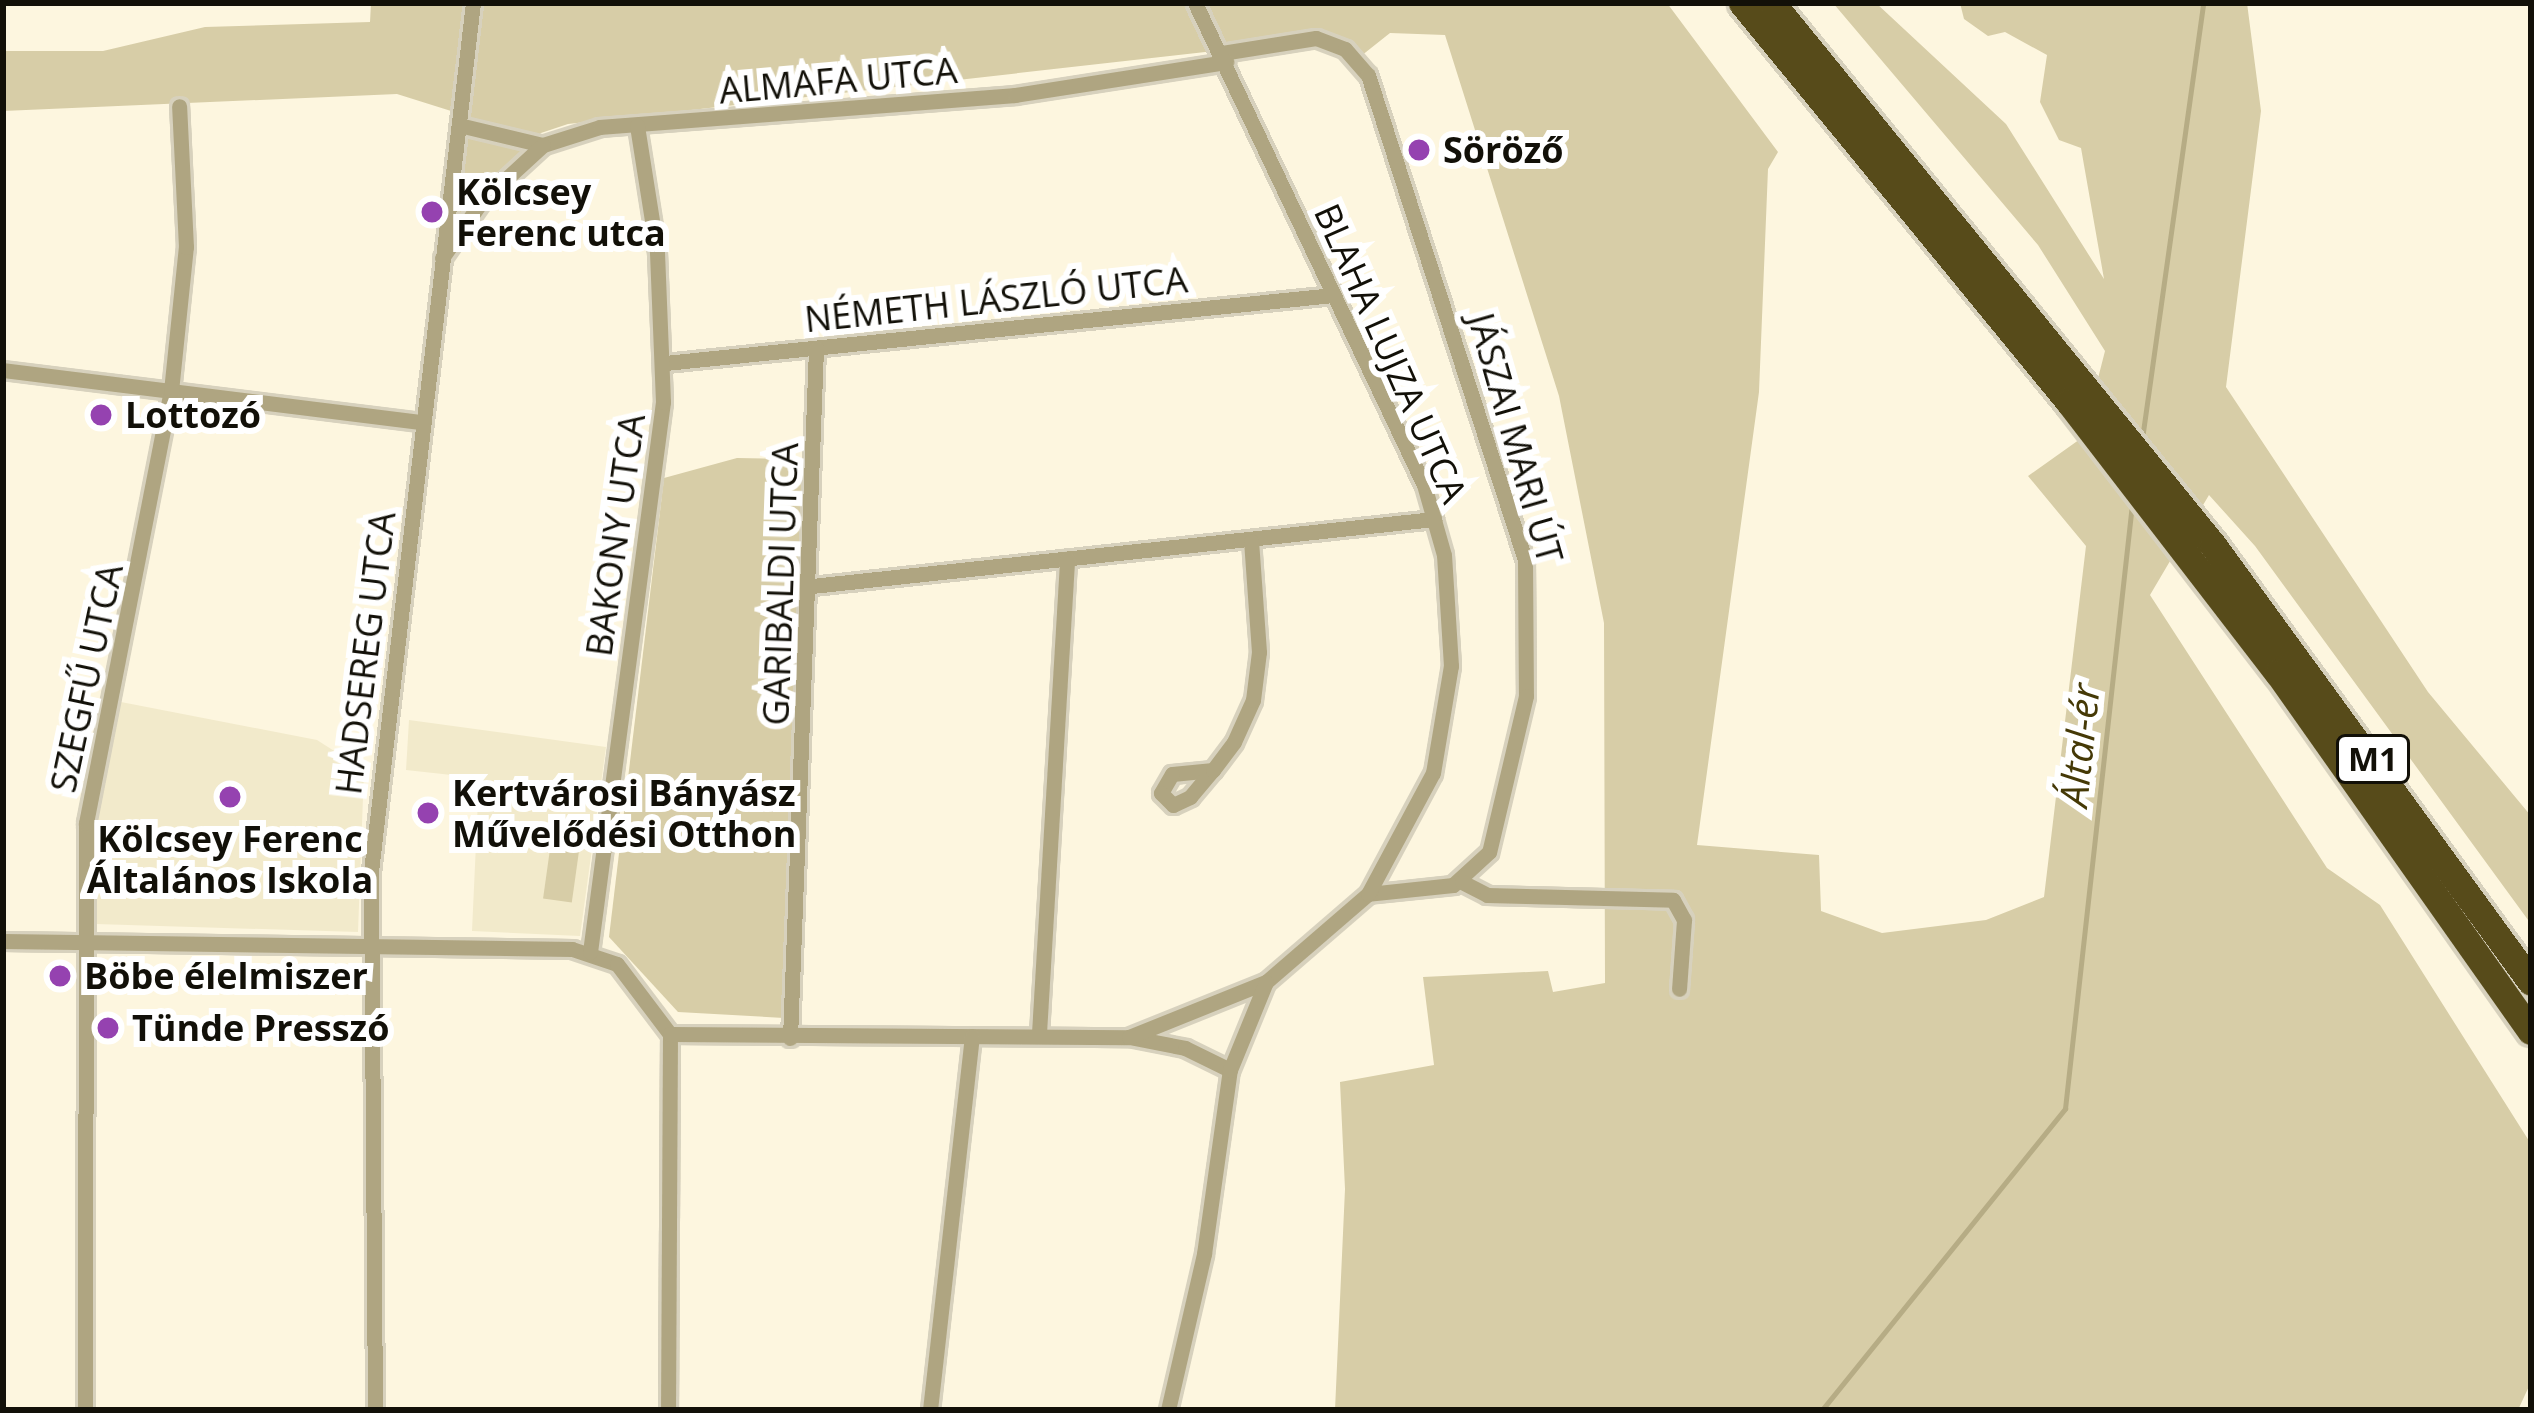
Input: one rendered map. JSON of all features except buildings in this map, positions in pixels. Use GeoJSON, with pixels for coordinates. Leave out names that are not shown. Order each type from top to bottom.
{"type":"FeatureCollection","features":[{"type":"Feature","properties":{"kind":"highway","name":"M1"},"geometry":{"type":"LineString","coordinates":[[1742,3],[2213,545],[2531,982]]}},
{"type":"Feature","properties":{"kind":"highway","name":"M1"},"geometry":{"type":"LineString","coordinates":[[1772,3],[2080,394],[2204,578],[2362,783],[2531,1031]]}},
{"type":"Feature","properties":{"kind":"street","name":"HADSEREG UTCA"},"geometry":{"type":"LineString","coordinates":[[376,1410],[373,945],[383,720],[472,3]]}},
{"type":"Feature","properties":{"kind":"street","name":"BLAHA LUJZA UTCA"},"geometry":{"type":"LineString","coordinates":[[1129,1037],[1266,982],[1368,894],[1408,832],[1442,735],[1451,631],[1434,519],[1411,452],[1195,3]]}},
{"type":"Feature","properties":{"kind":"street","name":"JÁSZAI MARI ÚT"},"geometry":{"type":"LineString","coordinates":[[1224,57],[1316,38],[1345,49],[1369,75],[1516,518],[1531,604],[1526,696],[1498,832],[1462,882]]}},
{"type":"Feature","properties":{"kind":"street","name":"ALMAFA UTCA"},"geometry":{"type":"LineString","coordinates":[[459,125],[543,145],[600,128],[1015,95],[1224,57]]}},
{"type":"Feature","properties":{"kind":"street","name":"SZEGFŰ UTCA"},"geometry":{"type":"LineString","coordinates":[[85,1410],[86,823],[171,391],[186,247],[179,106]]}},
{"type":"Feature","properties":{"kind":"street","name":"BAKONY UTCA"},"geometry":{"type":"LineString","coordinates":[[590,952],[665,363],[637,126]]}},
{"type":"Feature","properties":{"kind":"street","name":"HADSEREG UTCA"},"geometry":{"type":"LineString","coordinates":[[439,264],[481,202],[543,145]]}},
{"type":"Feature","properties":{"kind":"street","name":"NÉMETH LÁSZLÓ UTCA"},"geometry":{"type":"LineString","coordinates":[[665,363],[1333,295]]}},
{"type":"Feature","properties":{"kind":"street","name":"GARIBALDI UTCA"},"geometry":{"type":"LineString","coordinates":[[790,1038],[812,586],[816,348]]}},
{"type":"Feature","properties":{"kind":"street"},"geometry":{"type":"LineString","coordinates":[[3,370],[423,422]]}},
{"type":"Feature","properties":{"kind":"street"},"geometry":{"type":"LineString","coordinates":[[812,586],[1434,519]]}},
{"type":"Feature","properties":{"kind":"street"},"geometry":{"type":"LineString","coordinates":[[1213,770],[1244,722],[1255,687],[1251,541]]}},
{"type":"Feature","properties":{"kind":"street"},"geometry":{"type":"LineString","coordinates":[[1039,1034],[1067,559]]}},
{"type":"Feature","properties":{"kind":"street"},"geometry":{"type":"LineString","coordinates":[[1368,894],[1462,882],[1487,895],[1673,900],[1684,920],[1679,989]]}},
{"type":"Feature","properties":{"kind":"street"},"geometry":{"type":"LineString","coordinates":[[3,941],[590,952],[617,964],[670,1034],[668,1410]]}},
{"type":"Feature","properties":{"kind":"street"},"geometry":{"type":"LineString","coordinates":[[1168,1410],[1204,1254],[1230,1070],[1266,982]]}},
{"type":"Feature","properties":{"kind":"street","name":"BLAHA LUJZA UTCA"},"geometry":{"type":"LineString","coordinates":[[670,1034],[1129,1037],[1185,1048],[1230,1070]]}},
{"type":"Feature","properties":{"kind":"street"},"geometry":{"type":"LineString","coordinates":[[930,1410],[973,1036]]}},
{"type":"Feature","properties":{"kind":"shaded area"},"geometry":{"type":"Polygon","coordinates":[[[371,3],[1667,3],[1778,152],[1768,169],[1759,392],[1697,845],[1819,855],[1821,911],[1882,933],[1986,920],[2044,897],[2086,546],[2028,476],[2083,437],[2105,351],[2038,245],[1833,3],[1876,3],[2006,124],[2104,279],[2081,148],[2059,140],[2040,102],[2047,55],[2005,32],[1988,36],[1964,19],[1960,3],[2247,3],[2261,111],[2226,387],[2428,692],[2531,816],[2531,924],[2255,546],[2209,495],[2150,595],[2327,868],[2380,905],[2531,1144],[2531,1382],[2518,1410],[1335,1410],[1345,1189],[1340,1082],[1434,1065],[1423,977],[1548,971],[1553,992],[1605,983],[1604,623],[1559,396],[1445,35],[1390,33],[1361,56],[1329,38],[568,124],[541,133],[457,221],[467,116],[397,94],[3,111],[3,51],[103,51],[205,27],[370,22],[371,3]]]}},
{"type":"Feature","properties":{"kind":"shaded area"},"geometry":{"type":"Polygon","coordinates":[[[737,458],[802,459],[784,1018],[678,1012],[609,937],[664,478],[737,458]]]}},
{"type":"Feature","properties":{"kind":"shaded area","name":"Kölcsey Ferenc Általános Iskola"},"geometry":{"type":"Polygon","coordinates":[[[121,702],[317,740],[364,770],[358,932],[96,924],[94,823],[121,702]]]}},
{"type":"Feature","properties":{"kind":"shaded area"},"geometry":{"type":"Polygon","coordinates":[[[409,720],[606,747],[580,936],[472,931],[479,778],[406,770],[409,720]]]}},
{"type":"Feature","properties":{"kind":"shaded area"},"geometry":{"type":"Polygon","coordinates":[[[551,842],[580,846],[572,902],[543,898],[551,842]]]}},
{"type":"Feature","properties":{"kind":"waterway","name":"Által-ér"},"geometry":{"type":"LineString","coordinates":[[2142,439],[2203,3]]}},
{"type":"Feature","properties":{"kind":"waterway","name":"Által-ér"},"geometry":{"type":"LineString","coordinates":[[1822,1410],[2065,1109],[2132,504]]}},
{"type":"Feature","properties":{"kind":"place","name":"Söröző"},"geometry":{"type":"Point","coordinates":[1419,150]}},
{"type":"Feature","properties":{"kind":"place","name":"Kölcsey Ferenc utca"},"geometry":{"type":"Point","coordinates":[432,212]}},
{"type":"Feature","properties":{"kind":"place","name":"Lottozó"},"geometry":{"type":"Point","coordinates":[101,415]}},
{"type":"Feature","properties":{"kind":"place","name":"Kölcsey Ferenc Általános Iskola"},"geometry":{"type":"Point","coordinates":[230,797]}},
{"type":"Feature","properties":{"kind":"place","name":"Kertvárosi Bányász Művelődési Otthon"},"geometry":{"type":"Point","coordinates":[428,813]}},
{"type":"Feature","properties":{"kind":"place","name":"Böbe élelmiszer"},"geometry":{"type":"Point","coordinates":[60,976]}},
{"type":"Feature","properties":{"kind":"place","name":"Tünde Presszó"},"geometry":{"type":"Point","coordinates":[108,1028]}}]}
